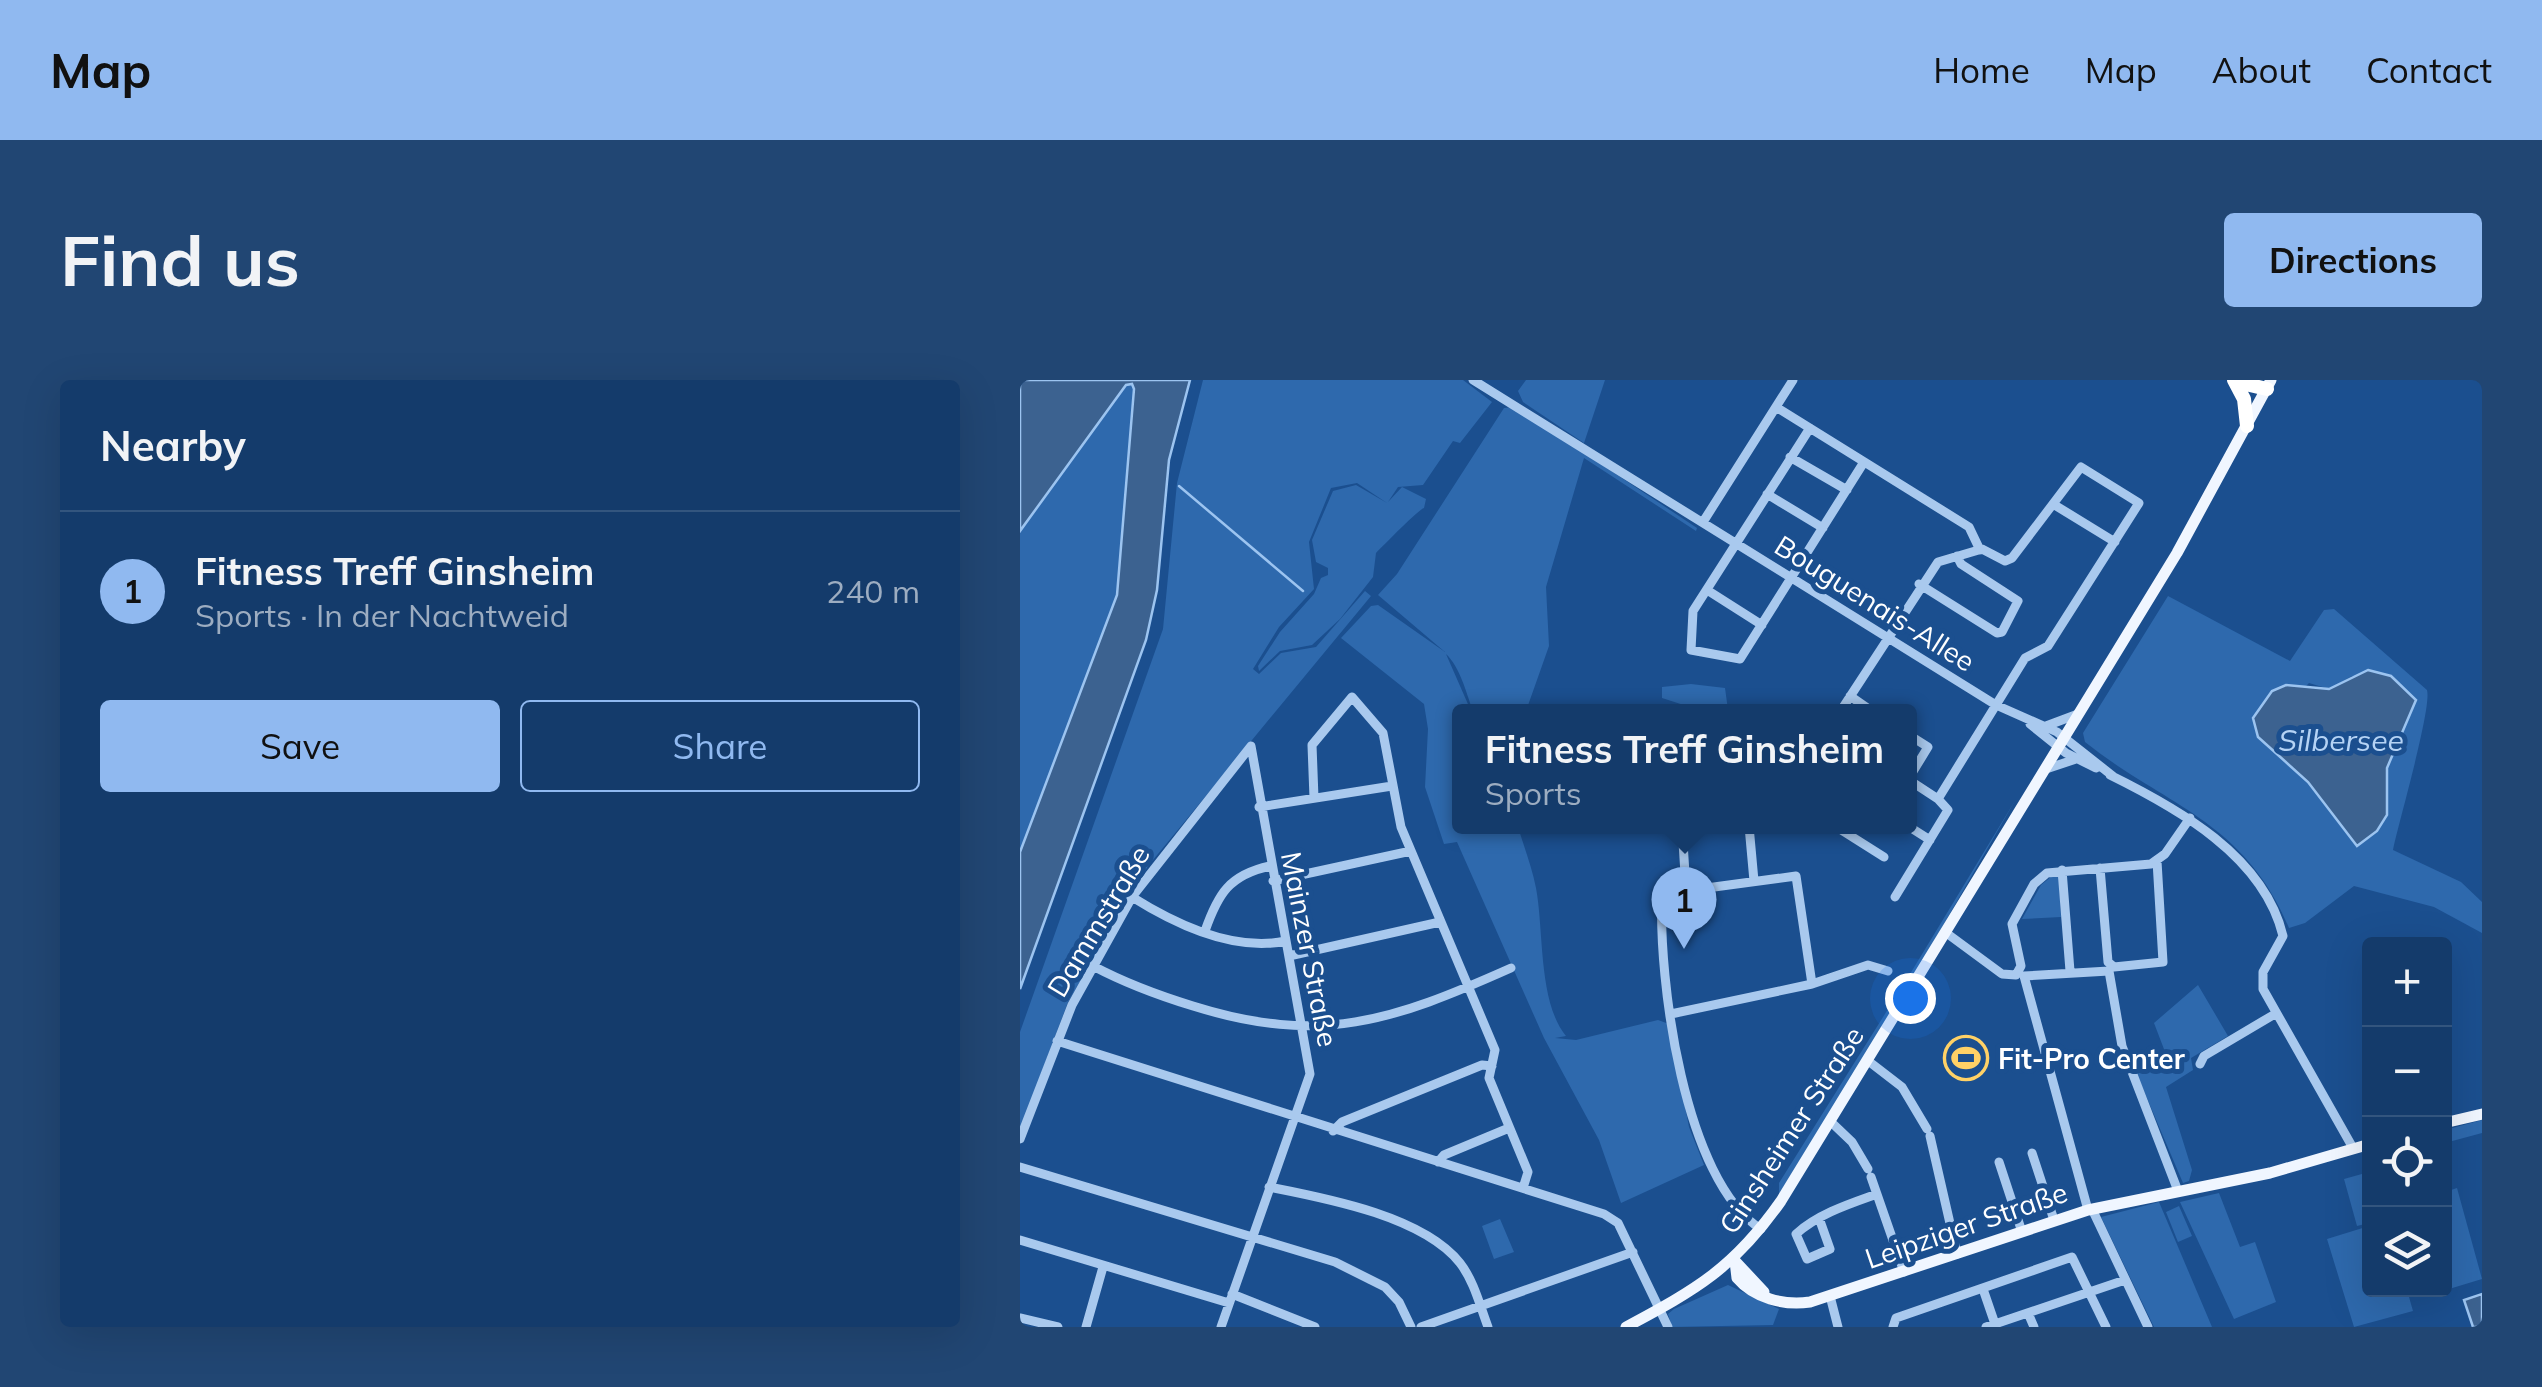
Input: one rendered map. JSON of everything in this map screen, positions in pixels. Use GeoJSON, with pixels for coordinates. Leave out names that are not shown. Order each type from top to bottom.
{"type":"FeatureCollection","features":[{"type":"Feature","properties":{"kind":"highway"},"geometry":{"type":"LineString","coordinates":[[2246,426],[2246,407],[2236,381],[2266,383]]}},
{"type":"Feature","properties":{"kind":"main road"},"geometry":{"type":"LineString","coordinates":[[2246,426],[2266,383]]}},
{"type":"Feature","properties":{"kind":"main road","name":"Ginsheimer Straße"},"geometry":{"type":"LineString","coordinates":[[1626,1327],[1710,1280],[1734,1261],[1761,1229],[2062,743],[2246,426]]}},
{"type":"Feature","properties":{"kind":"main road"},"geometry":{"type":"LineString","coordinates":[[2452,1121],[2482,1114]]}},
{"type":"Feature","properties":{"kind":"main road","name":"Leipziger Straße"},"geometry":{"type":"LineString","coordinates":[[1740,1282],[1771,1298],[1798,1304],[2090,1209],[2270,1173],[2362,1146]]}},
{"type":"Feature","properties":{"kind":"main road"},"geometry":{"type":"LineString","coordinates":[[1710,1280],[1740,1282],[1734,1261]]}},
{"type":"Feature","properties":{"kind":"main road"},"geometry":{"type":"LineString","coordinates":[[1734,1261],[1771,1298]]}},
{"type":"Feature","properties":{"kind":"street","name":"Bouguenais-Allee"},"geometry":{"type":"LineString","coordinates":[[1473,380],[2062,743]]}},
{"type":"Feature","properties":{"kind":"street"},"geometry":{"type":"LineString","coordinates":[[1703,522],[1793,380]]}},
{"type":"Feature","properties":{"kind":"street"},"geometry":{"type":"LineString","coordinates":[[1776,407],[1969,527],[1980,550]]}},
{"type":"Feature","properties":{"kind":"street"},"geometry":{"type":"LineString","coordinates":[[1810,428],[1693,610],[1690,650],[1740,660],[1864,462]]}},
{"type":"Feature","properties":{"kind":"street"},"geometry":{"type":"LineString","coordinates":[[1790,457],[1847,490]]}},
{"type":"Feature","properties":{"kind":"street"},"geometry":{"type":"LineString","coordinates":[[1845,704],[1919,584],[1938,562],[1980,550],[2005,561],[2012,558],[2052,504],[2063,496],[2080,467],[2139,503],[2048,646],[2025,658],[1938,799]]}},
{"type":"Feature","properties":{"kind":"street"},"geometry":{"type":"LineString","coordinates":[[1767,494],[1823,528]]}},
{"type":"Feature","properties":{"kind":"street"},"geometry":{"type":"LineString","coordinates":[[2052,504],[2115,542]]}},
{"type":"Feature","properties":{"kind":"street"},"geometry":{"type":"LineString","coordinates":[[1919,584],[2000,633],[2018,601],[1962,564],[1958,556]]}},
{"type":"Feature","properties":{"kind":"street"},"geometry":{"type":"LineString","coordinates":[[1706,590],[1762,625]]}},
{"type":"Feature","properties":{"kind":"street"},"geometry":{"type":"LineString","coordinates":[[1850,696],[1862,704]]}},
{"type":"Feature","properties":{"kind":"street"},"geometry":{"type":"LineString","coordinates":[[1314,798],[1312,746],[1352,697],[1383,733],[1392,786],[1411,852],[1496,1050],[1490,1078],[1528,1172],[1524,1188]]}},
{"type":"Feature","properties":{"kind":"street"},"geometry":{"type":"LineString","coordinates":[[2046,726],[2080,713]]}},
{"type":"Feature","properties":{"kind":"street","name":"Bouguenais-Allee"},"geometry":{"type":"LineString","coordinates":[[2024,720],[2046,726],[2062,743]]}},
{"type":"Feature","properties":{"kind":"street"},"geometry":{"type":"LineString","coordinates":[[1917,739],[1928,747],[1917,766]]}},
{"type":"Feature","properties":{"kind":"street"},"geometry":{"type":"LineString","coordinates":[[2062,743],[2076,759],[2190,818],[2233,856],[2280,925],[2282,940],[2262,984],[2354,1148]]}},
{"type":"Feature","properties":{"kind":"street"},"geometry":{"type":"LineString","coordinates":[[2062,743],[2114,777]]}},
{"type":"Feature","properties":{"kind":"street","name":"Mainzer Straße"},"geometry":{"type":"LineString","coordinates":[[1222,1327],[1310,1074],[1305,1029],[1270,866],[1250,746]]}},
{"type":"Feature","properties":{"kind":"street","name":"Dammstraße"},"geometry":{"type":"LineString","coordinates":[[1020,1139],[1057,1041],[1132,897],[1250,746]]}},
{"type":"Feature","properties":{"kind":"street"},"geometry":{"type":"LineString","coordinates":[[2044,770],[2076,759]]}},
{"type":"Feature","properties":{"kind":"street"},"geometry":{"type":"LineString","coordinates":[[1895,896],[1948,810],[1917,785]]}},
{"type":"Feature","properties":{"kind":"street"},"geometry":{"type":"LineString","coordinates":[[1259,807],[1392,786]]}},
{"type":"Feature","properties":{"kind":"street"},"geometry":{"type":"LineString","coordinates":[[1946,932],[2002,974],[2166,960],[2157,862],[2190,818]]}},
{"type":"Feature","properties":{"kind":"street"},"geometry":{"type":"LineString","coordinates":[[1917,832],[1930,840]]}},
{"type":"Feature","properties":{"kind":"street"},"geometry":{"type":"LineString","coordinates":[[1682,834],[1686,890]]}},
{"type":"Feature","properties":{"kind":"street"},"geometry":{"type":"LineString","coordinates":[[1750,834],[1754,881]]}},
{"type":"Feature","properties":{"kind":"street"},"geometry":{"type":"LineString","coordinates":[[1849,834],[1884,856]]}},
{"type":"Feature","properties":{"kind":"street"},"geometry":{"type":"LineString","coordinates":[[1273,881],[1411,852]]}},
{"type":"Feature","properties":{"kind":"street"},"geometry":{"type":"LineString","coordinates":[[2148,1327],[2090,1209],[2022,975],[2014,917],[2034,884],[2047,873],[2157,862]]}},
{"type":"Feature","properties":{"kind":"street"},"geometry":{"type":"LineString","coordinates":[[1205,931],[1218,894],[1249,871],[1270,866]]}},
{"type":"Feature","properties":{"kind":"street"},"geometry":{"type":"LineString","coordinates":[[2100,868],[2106,967],[2122,1046],[2178,1191]]}},
{"type":"Feature","properties":{"kind":"street"},"geometry":{"type":"LineString","coordinates":[[2062,870],[2070,971]]}},
{"type":"Feature","properties":{"kind":"street"},"geometry":{"type":"LineString","coordinates":[[1761,1229],[1734,1209],[1709,1165],[1693,1121],[1671,1014],[1662,894],[1796,876],[1812,984]]}},
{"type":"Feature","properties":{"kind":"street"},"geometry":{"type":"LineString","coordinates":[[1132,897],[1165,918],[1253,945],[1286,940]]}},
{"type":"Feature","properties":{"kind":"street"},"geometry":{"type":"LineString","coordinates":[[1288,956],[1440,922]]}},
{"type":"Feature","properties":{"kind":"street"},"geometry":{"type":"LineString","coordinates":[[1671,1014],[1812,984],[1868,965],[1888,971]]}},
{"type":"Feature","properties":{"kind":"street"},"geometry":{"type":"LineString","coordinates":[[1093,966],[1131,986],[1245,1022],[1305,1029],[1396,1014],[1511,968]]}},
{"type":"Feature","properties":{"kind":"street"},"geometry":{"type":"LineString","coordinates":[[2200,1064],[2204,1056],[2276,1014]]}},
{"type":"Feature","properties":{"kind":"street"},"geometry":{"type":"LineString","coordinates":[[1057,1041],[1613,1218],[1668,1327]]}},
{"type":"Feature","properties":{"kind":"street"},"geometry":{"type":"LineString","coordinates":[[1867,1060],[1902,1087],[1928,1132],[1956,1254]]}},
{"type":"Feature","properties":{"kind":"street"},"geometry":{"type":"LineString","coordinates":[[1334,1130],[1342,1122],[1482,1064],[1492,1066]]}},
{"type":"Feature","properties":{"kind":"street"},"geometry":{"type":"LineString","coordinates":[[1830,1121],[1852,1142],[1870,1173],[1904,1272]]}},
{"type":"Feature","properties":{"kind":"street"},"geometry":{"type":"LineString","coordinates":[[1438,1162],[1444,1155],[1509,1128]]}},
{"type":"Feature","properties":{"kind":"street"},"geometry":{"type":"LineString","coordinates":[[2032,1153],[2054,1220]]}},
{"type":"Feature","properties":{"kind":"street"},"geometry":{"type":"LineString","coordinates":[[1999,1162],[2022,1232]]}},
{"type":"Feature","properties":{"kind":"street"},"geometry":{"type":"LineString","coordinates":[[1020,1167],[1336,1262],[1369,1277],[1399,1302],[1411,1327]]}},
{"type":"Feature","properties":{"kind":"street"},"geometry":{"type":"LineString","coordinates":[[1269,1187],[1369,1212],[1413,1230],[1460,1264],[1488,1327]]}},
{"type":"Feature","properties":{"kind":"street"},"geometry":{"type":"LineString","coordinates":[[1819,1218],[1830,1249],[1806,1259],[1796,1234],[1819,1218],[1877,1194]]}},
{"type":"Feature","properties":{"kind":"street"},"geometry":{"type":"LineString","coordinates":[[1020,1240],[1103,1267],[1231,1298],[1315,1327]]}},
{"type":"Feature","properties":{"kind":"street"},"geometry":{"type":"LineString","coordinates":[[1421,1327],[1633,1252]]}},
{"type":"Feature","properties":{"kind":"street"},"geometry":{"type":"LineString","coordinates":[[1893,1327],[1896,1318],[2072,1258],[2106,1327]]}},
{"type":"Feature","properties":{"kind":"street"},"geometry":{"type":"LineString","coordinates":[[1086,1327],[1103,1267]]}},
{"type":"Feature","properties":{"kind":"street"},"geometry":{"type":"LineString","coordinates":[[1983,1289],[1990,1325],[2126,1280]]}},
{"type":"Feature","properties":{"kind":"street"},"geometry":{"type":"LineString","coordinates":[[1830,1296],[1838,1327]]}},
{"type":"Feature","properties":{"kind":"street"},"geometry":{"type":"LineString","coordinates":[[2028,1312],[2034,1327]]}},
{"type":"Feature","properties":{"kind":"street"},"geometry":{"type":"LineString","coordinates":[[1020,1318],[1058,1327]]}},
{"type":"Feature","properties":{"kind":"shaded area"},"geometry":{"type":"Polygon","coordinates":[[[1203,380],[1463,380],[1492,402],[1460,443],[1453,441],[1423,485],[1398,487],[1388,502],[1402,487],[1426,499],[1424,508],[1376,553],[1373,577],[1340,619],[1312,645],[1280,651],[1259,671],[1258,666],[1280,632],[1314,594],[1321,578],[1328,575],[1328,568],[1316,562],[1312,540],[1333,491],[1356,485],[1387,503],[1357,483],[1331,488],[1309,542],[1314,589],[1279,627],[1253,669],[1259,674],[1281,653],[1316,647],[1365,591],[1371,596],[1148,866],[1068,1002],[1020,1130],[1020,1032],[1163,629],[1177,483],[1203,380]]]}},
{"type":"Feature","properties":{"kind":"shaded area"},"geometry":{"type":"Polygon","coordinates":[[[1526,380],[1605,380],[1584,443],[1523,402],[1518,391],[1526,380]]]}},
{"type":"Feature","properties":{"kind":"shaded area"},"geometry":{"type":"Polygon","coordinates":[[[1127,384],[1134,389],[1117,595],[1020,852],[1020,531],[1127,384]]]}},
{"type":"Feature","properties":{"kind":"shaded area"},"geometry":{"type":"Polygon","coordinates":[[[1515,407],[1697,528],[1696,531],[1584,458],[1546,587],[1549,646],[1528,704],[1470,704],[1459,673],[1446,654],[1468,704],[1452,704],[1452,834],[1520,834],[1536,888],[1546,985],[1557,1022],[1566,1036],[1555,1038],[1576,1040],[1658,1020],[1669,1024],[1689,1127],[1704,1165],[1621,1203],[1599,1140],[1544,1038],[1457,842],[1444,844],[1425,787],[1428,729],[1424,704],[1341,638],[1371,606],[1378,605],[1445,652],[1378,595],[1397,574],[1504,408],[1515,407]]]}},
{"type":"Feature","properties":{"kind":"shaded area"},"geometry":{"type":"Polygon","coordinates":[[[2168,596],[2290,661],[2324,610],[2334,609],[2427,690],[2420,741],[2393,850],[2461,882],[2482,902],[2482,933],[2434,907],[2354,886],[2305,923],[2289,928],[2271,892],[2226,839],[2085,742],[2083,733],[2168,596]],[[2352,676],[2329,689],[2309,683],[2258,737],[2308,782],[2358,846],[2388,805],[2387,768],[2416,700],[2391,676],[2352,676]]]}},
{"type":"Feature","properties":{"kind":"shaded area"},"geometry":{"type":"Polygon","coordinates":[[[1691,684],[1725,688],[1727,704],[1681,704],[1662,698],[1662,687],[1691,684]]]}},
{"type":"Feature","properties":{"kind":"shaded area"},"geometry":{"type":"Polygon","coordinates":[[[2016,799],[1911,981],[1907,979],[2016,799]]]}},
{"type":"Feature","properties":{"kind":"shaded area"},"geometry":{"type":"Polygon","coordinates":[[[2052,876],[2059,877],[2061,917],[2022,919],[2041,885],[2052,876]]]}},
{"type":"Feature","properties":{"kind":"shaded area"},"geometry":{"type":"Polygon","coordinates":[[[1905,982],[1909,984],[1779,1194],[1779,1183],[1905,982]]]}},
{"type":"Feature","properties":{"kind":"shaded area"},"geometry":{"type":"Polygon","coordinates":[[[2198,985],[2228,1036],[2191,1058],[2193,1070],[2166,1087],[2192,1170],[2189,1181],[2183,1183],[2135,1070],[2167,1057],[2154,1023],[2198,985]]]}},
{"type":"Feature","properties":{"kind":"shaded area"},"geometry":{"type":"Polygon","coordinates":[[[2482,1120],[2482,1133],[2452,1141],[2452,1128],[2482,1120]]]}},
{"type":"Feature","properties":{"kind":"shaded area"},"geometry":{"type":"Polygon","coordinates":[[[2362,1174],[2362,1225],[2357,1226],[2344,1179],[2362,1174]]]}},
{"type":"Feature","properties":{"kind":"shaded area"},"geometry":{"type":"Polygon","coordinates":[[[2457,1188],[2482,1279],[2452,1288],[2452,1207],[2452,1190],[2457,1188]]]}},
{"type":"Feature","properties":{"kind":"shaded area"},"geometry":{"type":"Polygon","coordinates":[[[2219,1193],[2240,1247],[2255,1242],[2276,1302],[2234,1319],[2180,1202],[2219,1193]]]}},
{"type":"Feature","properties":{"kind":"shaded area"},"geometry":{"type":"Polygon","coordinates":[[[2159,1202],[2212,1327],[2154,1327],[2101,1217],[2159,1202]]]}},
{"type":"Feature","properties":{"kind":"shaded area"},"geometry":{"type":"Polygon","coordinates":[[[2179,1206],[2192,1236],[2178,1242],[2166,1212],[2179,1206]]]}},
{"type":"Feature","properties":{"kind":"shaded area"},"geometry":{"type":"Polygon","coordinates":[[[1500,1219],[1514,1252],[1494,1259],[1482,1226],[1500,1219]]]}},
{"type":"Feature","properties":{"kind":"shaded area"},"geometry":{"type":"Polygon","coordinates":[[[2362,1228],[2362,1297],[2409,1297],[2413,1311],[2354,1327],[2327,1239],[2362,1228]]]}},
{"type":"Feature","properties":{"kind":"shaded area"},"geometry":{"type":"Polygon","coordinates":[[[1728,1285],[1779,1309],[1773,1325],[1672,1327],[1668,1314],[1674,1309],[1728,1285]]]}},
{"type":"Feature","properties":{"kind":"water"},"geometry":{"type":"Polygon","coordinates":[[[1020,380],[1190,380],[1169,460],[1157,590],[1146,640],[1020,989],[1020,852],[1117,595],[1134,389],[1132,384],[1126,385],[1020,531],[1020,380]]]}},
{"type":"Feature","properties":{"kind":"water","name":"Silbersee"},"geometry":{"type":"Polygon","coordinates":[[[2368,670],[2391,676],[2416,700],[2387,768],[2387,815],[2377,831],[2357,846],[2308,782],[2258,737],[2253,718],[2272,691],[2286,685],[2329,689],[2368,670]]]}},
{"type":"Feature","properties":{"kind":"water"},"geometry":{"type":"Polygon","coordinates":[[[2482,1294],[2482,1327],[2473,1327],[2464,1300],[2482,1294]]]}},
{"type":"Feature","properties":{"kind":"waterway"},"geometry":{"type":"LineString","coordinates":[[1179,486],[1303,591]]}},
{"type":"Feature","properties":{"kind":"place","name":"Fitness Treff Ginsheim"},"geometry":{"type":"Point","coordinates":[1684,949]}},
{"type":"Feature","properties":{"kind":"place","name":"Fit-Pro Center"},"geometry":{"type":"Point","coordinates":[1966,1058]}}]}
